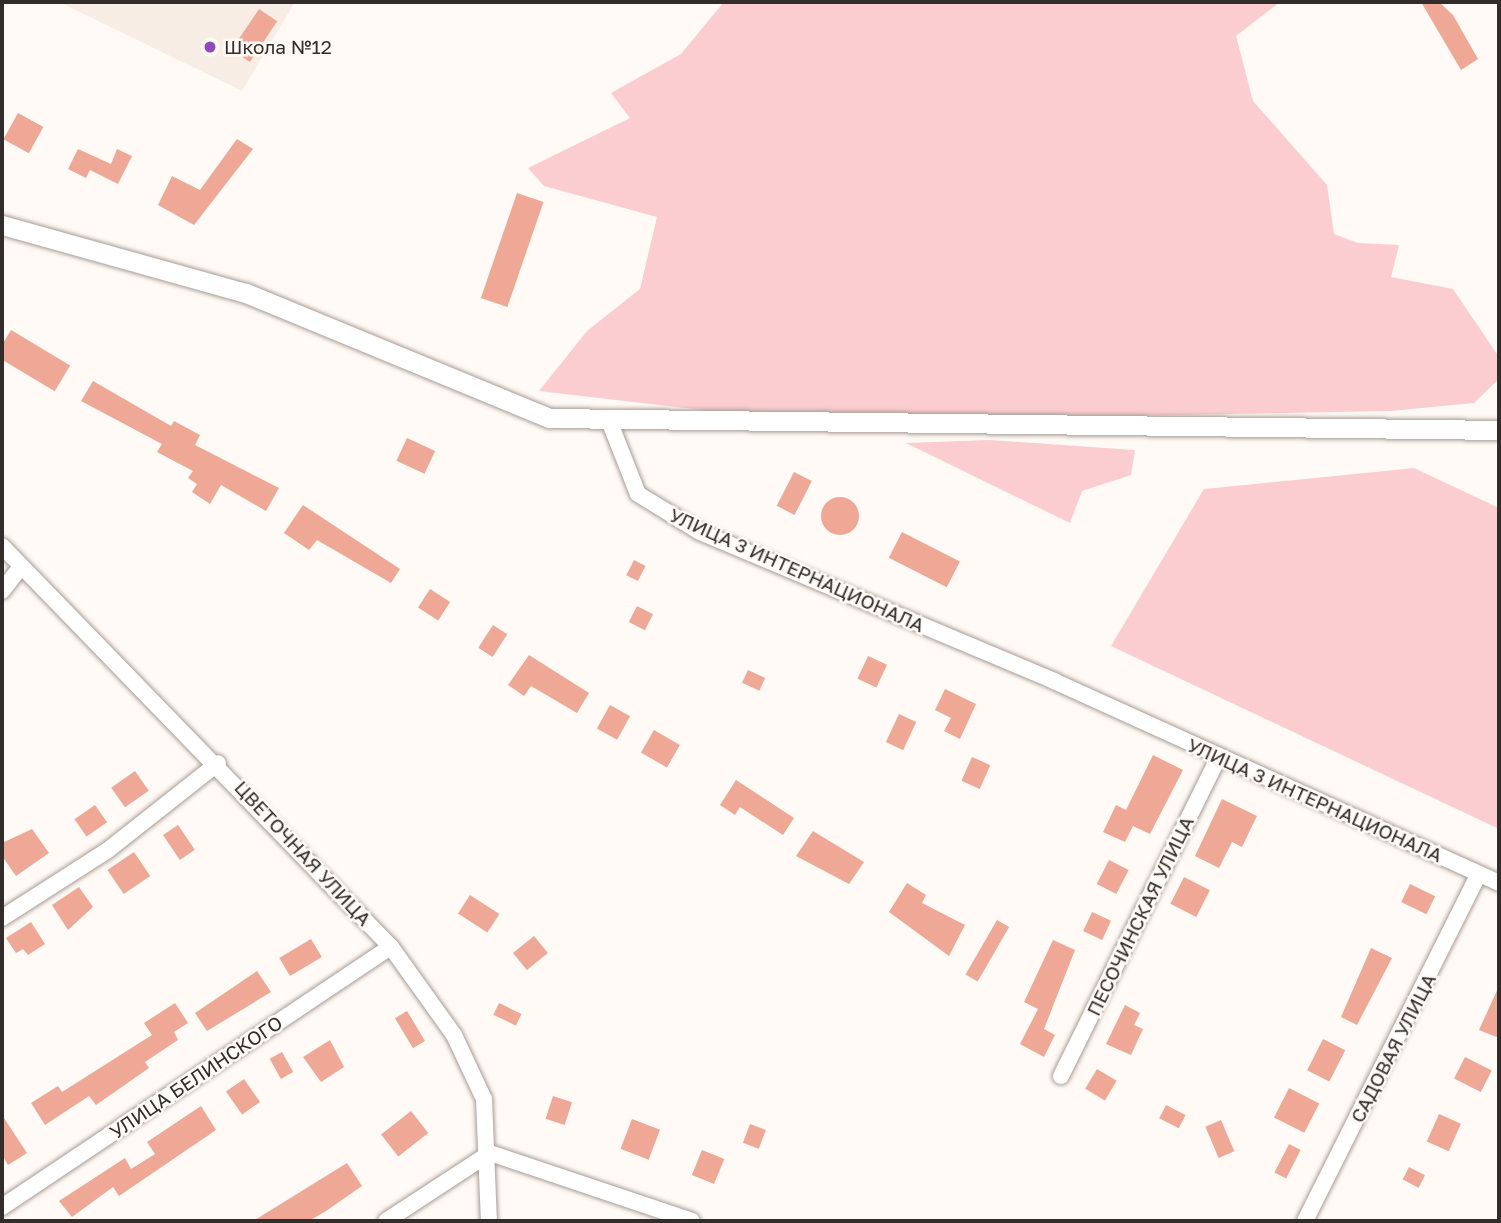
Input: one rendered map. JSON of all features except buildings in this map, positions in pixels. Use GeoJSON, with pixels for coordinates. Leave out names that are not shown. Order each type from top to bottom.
{"type":"FeatureCollection","features":[{"type":"Feature","properties":{"kind":"street"},"geometry":{"type":"LineString","coordinates":[[2,225],[246,293],[549,418],[610,423],[1499,430]]}},
{"type":"Feature","properties":{"kind":"street","name":"УЛИЦА 3 ИНТЕРНАЦИОНАЛА"},"geometry":{"type":"LineString","coordinates":[[610,423],[638,494],[664,513],[1219,756],[1499,883]]}},
{"type":"Feature","properties":{"kind":"street","name":"ЦВЕТОЧНАЯ УЛИЦА"},"geometry":{"type":"LineString","coordinates":[[2,546],[20,568],[218,763],[391,947],[454,1035],[484,1098],[490,1153],[489,1221]]}},
{"type":"Feature","properties":{"kind":"street"},"geometry":{"type":"LineString","coordinates":[[2,591],[20,568]]}},
{"type":"Feature","properties":{"kind":"street","name":"ПЕСОЧИНСКАЯ УЛИЦА"},"geometry":{"type":"LineString","coordinates":[[1061,1076],[1219,756]]}},
{"type":"Feature","properties":{"kind":"street"},"geometry":{"type":"LineString","coordinates":[[2,918],[108,850],[218,763]]}},
{"type":"Feature","properties":{"kind":"street","name":"САДОВАЯ УЛИЦА"},"geometry":{"type":"LineString","coordinates":[[1305,1221],[1479,874]]}},
{"type":"Feature","properties":{"kind":"street","name":"УЛИЦА БЕЛИНСКОГО"},"geometry":{"type":"LineString","coordinates":[[2,1207],[391,947]]}},
{"type":"Feature","properties":{"kind":"street"},"geometry":{"type":"LineString","coordinates":[[387,1221],[490,1153],[692,1221]]}},
{"type":"Feature","properties":{"kind":"shaded area","name":"Школа №12"},"geometry":{"type":"Polygon","coordinates":[[[59,2],[295,2],[242,91],[59,2]]]}},
{"type":"Feature","properties":{"kind":"shaded area"},"geometry":{"type":"Polygon","coordinates":[[[724,2],[1280,2],[1236,36],[1253,101],[1327,185],[1334,234],[1358,243],[1399,245],[1391,277],[1453,289],[1499,357],[1499,379],[1474,403],[1391,411],[805,422],[539,391],[587,331],[640,289],[657,217],[544,186],[528,168],[630,118],[611,93],[681,54],[724,2]]]}},
{"type":"Feature","properties":{"kind":"shaded area"},"geometry":{"type":"Polygon","coordinates":[[[989,440],[1135,450],[1131,475],[1082,491],[1070,523],[906,443],[989,440]]]}},
{"type":"Feature","properties":{"kind":"shaded area"},"geometry":{"type":"Polygon","coordinates":[[[1414,468],[1499,508],[1499,829],[1111,646],[1204,489],[1414,468]]]}},
{"type":"Feature","properties":{"kind":"place","name":"Школа №12"},"geometry":{"type":"Point","coordinates":[210,47]}}]}
